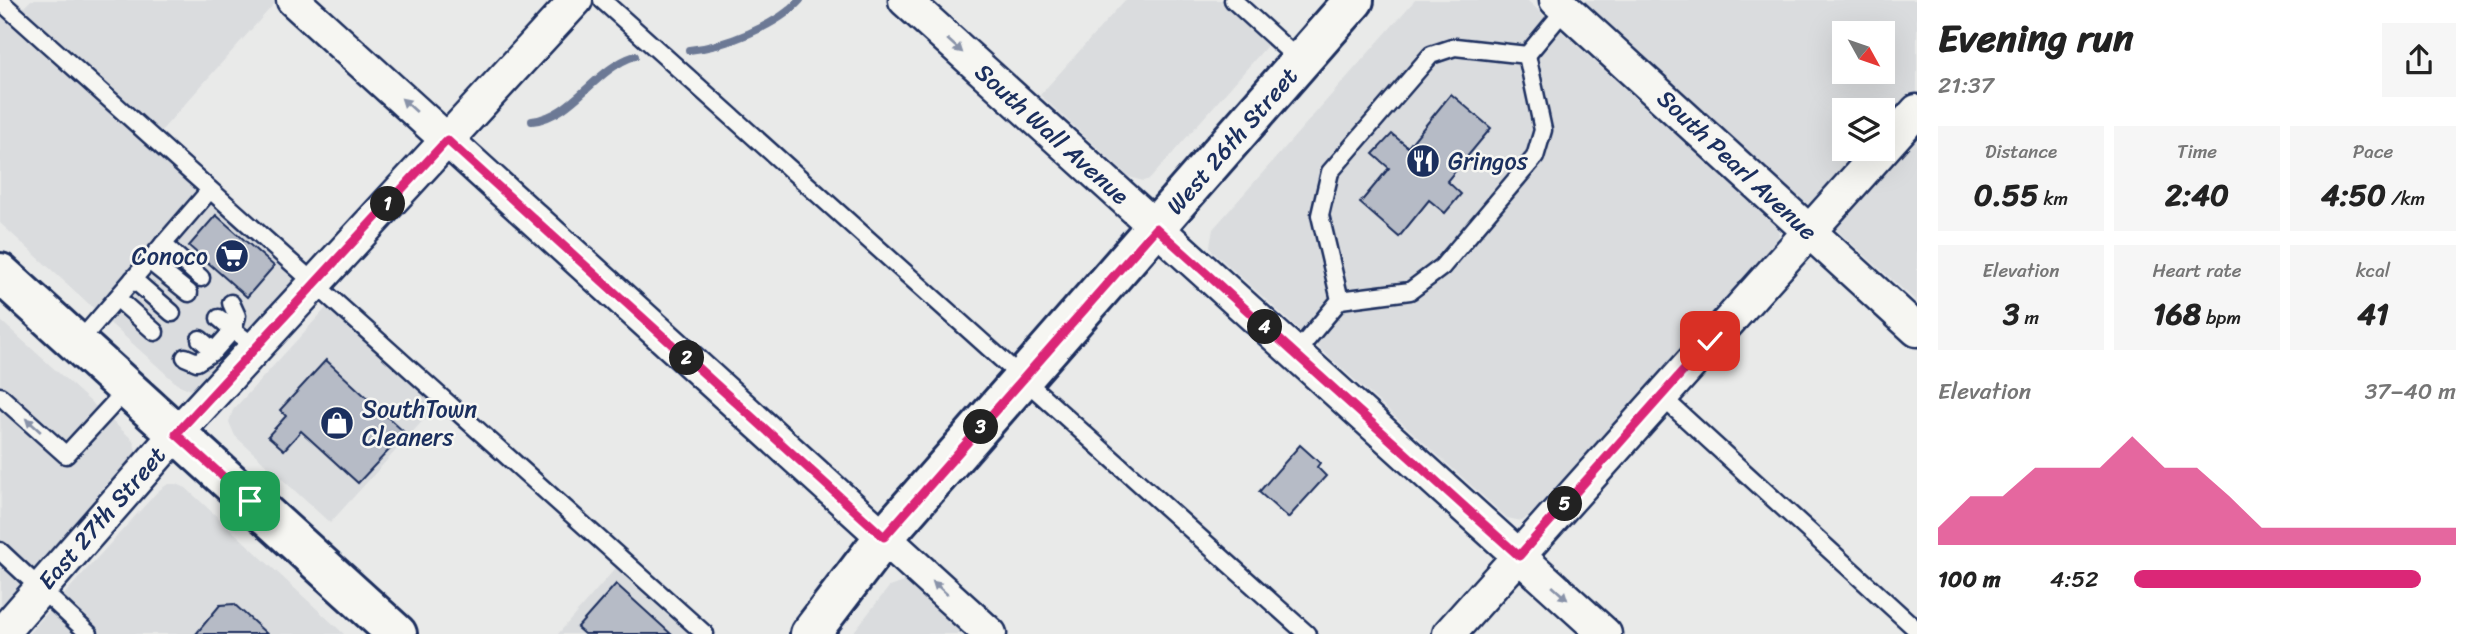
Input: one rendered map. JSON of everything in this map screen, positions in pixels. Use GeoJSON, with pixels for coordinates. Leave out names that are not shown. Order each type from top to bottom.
{"type":"FeatureCollection","features":[{"type":"Feature","properties":{"kind":"main road","name":"West 26th Street"},"geometry":{"type":"LineString","coordinates":[[810,634],[884,537],[1354,0]]}},
{"type":"Feature","properties":{"kind":"main road"},"geometry":{"type":"LineString","coordinates":[[0,274],[397,634]]}},
{"type":"Feature","properties":{"kind":"street"},"geometry":{"type":"LineString","coordinates":[[293,0],[990,634]]}},
{"type":"Feature","properties":{"kind":"street","name":"East 27th Street"},"geometry":{"type":"LineString","coordinates":[[1,634],[176,434],[244,339],[315,284],[576,0]]}},
{"type":"Feature","properties":{"kind":"street","name":"South Wall Avenue"},"geometry":{"type":"LineString","coordinates":[[905,0],[1605,634]]}},
{"type":"Feature","properties":{"kind":"street","name":"South Pearl Avenue"},"geometry":{"type":"LineString","coordinates":[[1561,4],[1917,330]]}},
{"type":"Feature","properties":{"kind":"street"},"geometry":{"type":"LineString","coordinates":[[1449,634],[1917,111]]}},
{"type":"Feature","properties":{"kind":"lane"},"geometry":{"type":"LineString","coordinates":[[602,0],[1307,634]]}},
{"type":"Feature","properties":{"kind":"lane"},"geometry":{"type":"LineString","coordinates":[[1233,0],[1301,62]]}},
{"type":"Feature","properties":{"kind":"lane"},"geometry":{"type":"LineString","coordinates":[[0,1],[705,634]]}},
{"type":"Feature","properties":{"kind":"lane"},"geometry":{"type":"LineString","coordinates":[[1295,354],[1340,300],[1410,291],[1442,267],[1535,157],[1543,130],[1527,55],[1561,4]]}},
{"type":"Feature","properties":{"kind":"lane"},"geometry":{"type":"LineString","coordinates":[[1340,300],[1320,215],[1330,172],[1431,55],[1455,47],[1527,55]]}},
{"type":"Feature","properties":{"kind":"lane"},"geometry":{"type":"LineString","coordinates":[[77,344],[210,190]]}},
{"type":"Feature","properties":{"kind":"lane"},"geometry":{"type":"LineString","coordinates":[[163,244],[201,278]]}},
{"type":"Feature","properties":{"kind":"lane"},"geometry":{"type":"LineString","coordinates":[[149,261],[189,293]]}},
{"type":"Feature","properties":{"kind":"lane"},"geometry":{"type":"LineString","coordinates":[[133,279],[172,313]]}},
{"type":"Feature","properties":{"kind":"lane"},"geometry":{"type":"LineString","coordinates":[[117,298],[155,332]]}},
{"type":"Feature","properties":{"kind":"lane"},"geometry":{"type":"LineString","coordinates":[[231,303],[244,339]]}},
{"type":"Feature","properties":{"kind":"lane"},"geometry":{"type":"LineString","coordinates":[[219,318],[244,339]]}},
{"type":"Feature","properties":{"kind":"lane"},"geometry":{"type":"LineString","coordinates":[[200,339],[214,351]]}},
{"type":"Feature","properties":{"kind":"lane"},"geometry":{"type":"LineString","coordinates":[[185,357],[197,362],[214,351],[244,339]]}},
{"type":"Feature","properties":{"kind":"lane"},"geometry":{"type":"LineString","coordinates":[[0,396],[66,455],[127,389]]}},
{"type":"Feature","properties":{"kind":"lane"},"geometry":{"type":"LineString","coordinates":[[1661,396],[1917,630]]}},
{"type":"Feature","properties":{"kind":"lane"},"geometry":{"type":"LineString","coordinates":[[0,551],[89,634]]}},
{"type":"Feature","properties":{"kind":"shaded area"},"geometry":{"type":"Polygon","coordinates":[[[0,0],[16,0],[24,7],[31,0],[272,0],[275,3],[161,131],[313,271],[198,390],[177,384],[0,223],[0,0]]]}},
{"type":"Feature","properties":{"kind":"shaded area"},"geometry":{"type":"Polygon","coordinates":[[[1125,0],[1243,0],[1279,32],[1150,179],[1143,181],[1129,177],[1040,95],[1125,0]]]}},
{"type":"Feature","properties":{"kind":"shaded area"},"geometry":{"type":"Polygon","coordinates":[[[1415,0],[1527,0],[1776,226],[1779,234],[1775,246],[1522,521],[1507,518],[1212,251],[1210,246],[1213,229],[1415,0]]]}},
{"type":"Feature","properties":{"kind":"shaded area"},"geometry":{"type":"Polygon","coordinates":[[[1579,0],[1917,0],[1917,302],[1579,0]]]}},
{"type":"Feature","properties":{"kind":"shaded area"},"geometry":{"type":"Polygon","coordinates":[[[338,295],[447,394],[330,523],[235,436],[229,422],[233,410],[338,295]]]}},
{"type":"Feature","properties":{"kind":"shaded area"},"geometry":{"type":"Polygon","coordinates":[[[0,320],[133,440],[138,457],[1,611],[0,320]]]}},
{"type":"Feature","properties":{"kind":"shaded area"},"geometry":{"type":"Polygon","coordinates":[[[168,484],[186,488],[344,634],[28,634],[158,491],[168,484]]]}},
{"type":"Feature","properties":{"kind":"shaded area"},"geometry":{"type":"Polygon","coordinates":[[[628,554],[717,634],[558,634],[628,554]]]}},
{"type":"Feature","properties":{"kind":"shaded area"},"geometry":{"type":"Polygon","coordinates":[[[907,581],[914,583],[972,634],[852,634],[889,587],[907,581]]]}},
{"type":"Feature","properties":{"kind":"building","name":"Gringos"},"geometry":{"type":"Polygon","coordinates":[[[1451,94],[1491,128],[1447,181],[1461,194],[1445,213],[1429,200],[1399,237],[1360,203],[1389,168],[1373,154],[1392,134],[1408,147],[1451,94]]]}},
{"type":"Feature","properties":{"kind":"building","name":"Conoco"},"geometry":{"type":"Polygon","coordinates":[[[216,215],[274,266],[247,297],[189,246],[216,215]]]}},
{"type":"Feature","properties":{"kind":"building","name":"SouthTown Cleaners"},"geometry":{"type":"Polygon","coordinates":[[[326,360],[405,433],[358,483],[301,431],[284,450],[268,436],[286,416],[280,410],[326,360]]]}},
{"type":"Feature","properties":{"kind":"building"},"geometry":{"type":"Polygon","coordinates":[[[1300,445],[1320,463],[1317,467],[1326,476],[1288,518],[1259,492],[1300,445]]]}},
{"type":"Feature","properties":{"kind":"building"},"geometry":{"type":"Polygon","coordinates":[[[616,584],[671,634],[584,634],[577,628],[616,584]]]}},
{"type":"Feature","properties":{"kind":"building"},"geometry":{"type":"Polygon","coordinates":[[[234,604],[267,634],[196,634],[220,605],[234,604]]]}},
{"type":"Feature","properties":{"kind":"waterway"},"geometry":{"type":"LineString","coordinates":[[689,50],[717,45],[749,34],[778,18],[800,0]]}},
{"type":"Feature","properties":{"kind":"waterway"},"geometry":{"type":"LineString","coordinates":[[532,121],[560,111],[608,71],[635,56]]}},
{"type":"Feature","properties":{"kind":"place","name":"Gringos"},"geometry":{"type":"Point","coordinates":[1423,161]}},
{"type":"Feature","properties":{"kind":"place","name":"Conoco"},"geometry":{"type":"Point","coordinates":[232,256]}},
{"type":"Feature","properties":{"kind":"place","name":"SouthTown Cleaners"},"geometry":{"type":"Point","coordinates":[337,423]}},
{"type":"Feature","properties":{"kind":"route"},"geometry":{"type":"LineString","coordinates":[[250,501],[176,434],[447,140],[884,537],[1156,228],[1519,556],[1710,341]]}}]}
